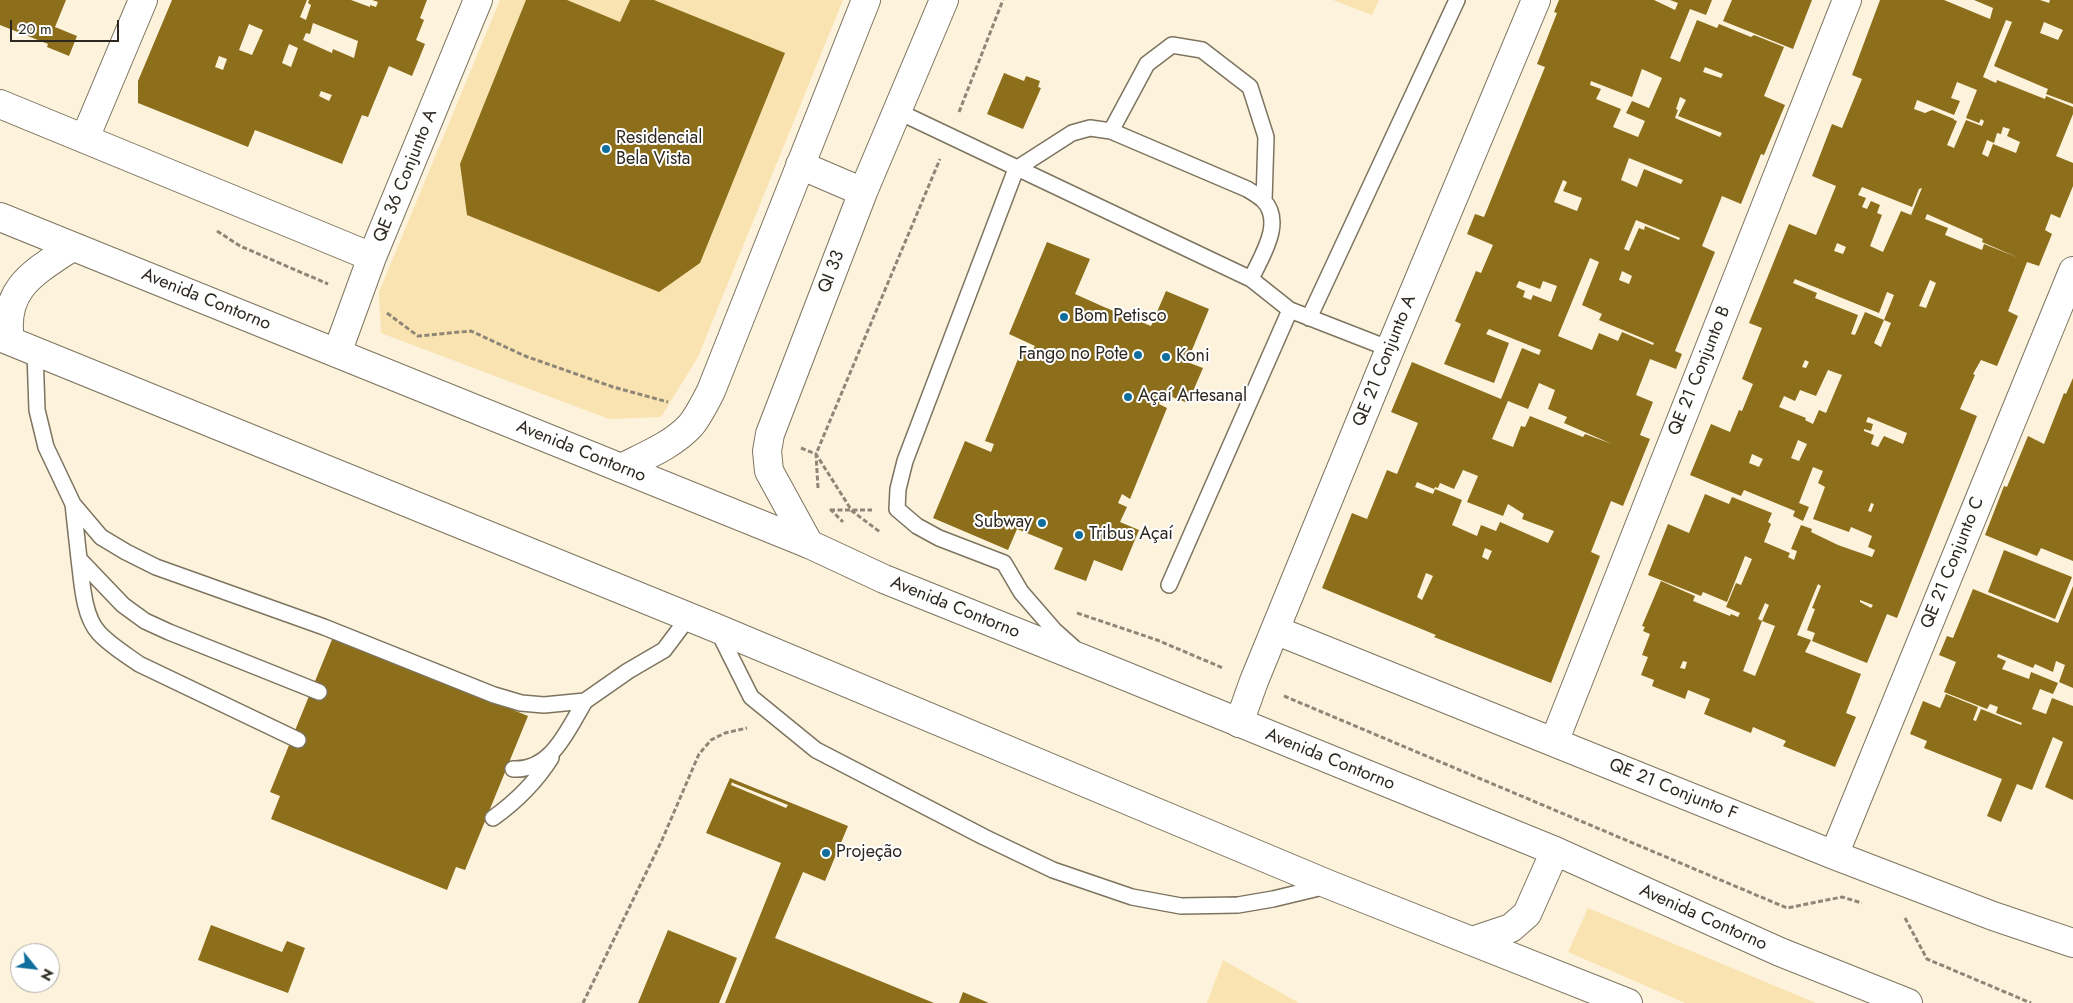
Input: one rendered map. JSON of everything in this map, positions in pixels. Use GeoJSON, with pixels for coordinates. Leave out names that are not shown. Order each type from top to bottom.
{"type":"FeatureCollection","features":[{"type":"Feature","properties":{"kind":"street"},"geometry":{"type":"LineString","coordinates":[[84,138],[143,0]]}},
{"type":"Feature","properties":{"kind":"street","name":"QE 36 Conjunto A"},"geometry":{"type":"LineString","coordinates":[[337,353],[372,257],[478,0]]}},
{"type":"Feature","properties":{"kind":"street"},"geometry":{"type":"LineString","coordinates":[[622,468],[672,441],[690,426],[711,391],[866,0]]}},
{"type":"Feature","properties":{"kind":"street","name":"QI 33"},"geometry":{"type":"LineString","coordinates":[[809,544],[795,522],[769,471],[767,451],[770,434],[863,192],[944,0]]}},
{"type":"Feature","properties":{"kind":"street","name":"QE 21 Conjunto A"},"geometry":{"type":"LineString","coordinates":[[1239,723],[1390,349],[1536,0]]}},
{"type":"Feature","properties":{"kind":"street","name":"QE 21 Conjunto B"},"geometry":{"type":"LineString","coordinates":[[1554,742],[1847,0]]}},
{"type":"Feature","properties":{"kind":"street"},"geometry":{"type":"LineString","coordinates":[[0,104],[372,257]]}},
{"type":"Feature","properties":{"kind":"street"},"geometry":{"type":"LineString","coordinates":[[800,165],[863,192]]}},
{"type":"Feature","properties":{"kind":"street","name":"Avenida Contorno"},"geometry":{"type":"LineString","coordinates":[[0,217],[809,544],[884,580],[1108,669],[1555,852],[1780,952],[1908,1003]]}},
{"type":"Feature","properties":{"kind":"street"},"geometry":{"type":"LineString","coordinates":[[72,247],[40,268],[23,285],[11,304],[8,324],[15,343],[716,628],[1330,885],[1625,1002]]}},
{"type":"Feature","properties":{"kind":"street","name":"QE 21 Conjunto C"},"geometry":{"type":"LineString","coordinates":[[1834,855],[2073,271]]}},
{"type":"Feature","properties":{"kind":"street","name":"QE 21 Conjunto F"},"geometry":{"type":"LineString","coordinates":[[1275,630],[1834,855],[1993,916],[2073,943]]}},
{"type":"Feature","properties":{"kind":"street"},"geometry":{"type":"LineString","coordinates":[[1472,941],[1511,928],[1527,914],[1555,852]]}},
{"type":"Feature","properties":{"kind":"lane"},"geometry":{"type":"LineString","coordinates":[[1308,318],[1457,0]]}},
{"type":"Feature","properties":{"kind":"lane"},"geometry":{"type":"LineString","coordinates":[[1111,131],[1147,64],[1172,46],[1202,50],[1250,87],[1266,137],[1264,201]]}},
{"type":"Feature","properties":{"kind":"lane"},"geometry":{"type":"LineString","coordinates":[[897,111],[1251,279],[1290,310],[1390,349]]}},
{"type":"Feature","properties":{"kind":"lane"},"geometry":{"type":"LineString","coordinates":[[1108,669],[1083,656],[1054,630],[1022,592],[1004,563],[939,538],[917,526],[897,509],[898,488],[905,461],[1016,169],[1072,133],[1090,128],[1111,131],[1239,185],[1264,201],[1271,214],[1272,232],[1251,279]]}},
{"type":"Feature","properties":{"kind":"lane"},"geometry":{"type":"LineString","coordinates":[[1169,585],[1290,310]]}},
{"type":"Feature","properties":{"kind":"lane"},"geometry":{"type":"LineString","coordinates":[[15,343],[37,410],[46,446],[73,504],[101,537],[126,552],[180,576],[324,627],[494,695],[521,703],[544,705],[585,701]]}},
{"type":"Feature","properties":{"kind":"lane"},"geometry":{"type":"LineString","coordinates":[[73,504],[86,606],[98,632],[117,649],[139,664],[298,740]]}},
{"type":"Feature","properties":{"kind":"lane"},"geometry":{"type":"LineString","coordinates":[[79,559],[117,600],[145,621],[318,692]]}},
{"type":"Feature","properties":{"kind":"lane"},"geometry":{"type":"LineString","coordinates":[[494,818],[515,803],[530,787],[585,701],[628,671],[664,650],[688,618]]}},
{"type":"Feature","properties":{"kind":"lane"},"geometry":{"type":"LineString","coordinates":[[716,628],[750,696],[816,750],[984,837],[1054,870],[1132,897],[1180,906],[1238,905],[1273,899],[1330,885]]}},
{"type":"Feature","properties":{"kind":"lane"},"geometry":{"type":"LineString","coordinates":[[513,769],[533,767],[554,752]]}},
{"type":"Feature","properties":{"kind":"path"},"geometry":{"type":"LineString","coordinates":[[818,491],[816,454],[949,136],[1003,0]]}},
{"type":"Feature","properties":{"kind":"path"},"geometry":{"type":"LineString","coordinates":[[826,504],[848,527]]}},
{"type":"Feature","properties":{"kind":"path"},"geometry":{"type":"LineString","coordinates":[[795,522],[831,510],[897,509]]}},
{"type":"Feature","properties":{"kind":"path"},"geometry":{"type":"LineString","coordinates":[[583,1003],[662,840],[699,754],[711,740],[725,733],[753,727],[786,727]]}},
{"type":"Feature","properties":{"kind":"shaded area"},"geometry":{"type":"Polygon","coordinates":[[[500,0],[843,0],[698,357],[661,417],[609,419],[381,333],[379,292],[500,0]]]}},
{"type":"Feature","properties":{"kind":"shaded area"},"geometry":{"type":"Polygon","coordinates":[[[1333,0],[1379,0],[1372,15],[1333,0]]]}},
{"type":"Feature","properties":{"kind":"shaded area"},"geometry":{"type":"Polygon","coordinates":[[[1588,908],[1816,1003],[1685,1003],[1568,952],[1588,908]]]}},
{"type":"Feature","properties":{"kind":"shaded area"},"geometry":{"type":"Polygon","coordinates":[[[1223,960],[1299,1003],[1207,1003],[1223,960]]]}},
{"type":"Feature","properties":{"kind":"building"},"geometry":{"type":"Polygon","coordinates":[[[0,0],[66,0],[55,27],[77,36],[69,56],[47,47],[48,44],[0,25],[0,0]]]}},
{"type":"Feature","properties":{"kind":"building"},"geometry":{"type":"Polygon","coordinates":[[[172,0],[307,0],[300,17],[306,20],[311,5],[308,3],[309,0],[351,0],[370,7],[370,5],[376,7],[378,2],[372,0],[427,0],[420,18],[424,20],[416,40],[425,44],[412,76],[389,66],[368,117],[362,115],[342,164],[255,130],[248,147],[138,103],[138,81],[172,0]],[[313,23],[310,34],[306,33],[303,40],[332,53],[333,49],[354,58],[358,41],[313,23]],[[249,24],[239,50],[252,55],[263,30],[249,24]],[[289,44],[282,63],[291,67],[298,48],[289,44]],[[219,56],[215,67],[223,70],[227,59],[219,56]],[[321,91],[319,96],[329,101],[332,95],[321,91]]]}},
{"type":"Feature","properties":{"kind":"building","name":"Residencial Bela Vista"},"geometry":{"type":"Polygon","coordinates":[[[526,0],[567,0],[620,22],[630,0],[654,0],[785,53],[700,263],[659,292],[467,215],[460,164],[526,0]]]}},
{"type":"Feature","properties":{"kind":"building"},"geometry":{"type":"Polygon","coordinates":[[[1559,0],[1654,0],[1675,10],[1678,3],[1670,0],[1712,0],[1706,15],[1690,9],[1670,58],[1680,62],[1697,20],[1717,28],[1719,24],[1751,37],[1754,35],[1784,47],[1764,96],[1785,105],[1764,155],[1761,154],[1741,204],[1722,196],[1702,246],[1715,252],[1675,351],[1682,354],[1676,369],[1650,359],[1636,395],[1653,402],[1640,435],[1650,439],[1623,506],[1611,501],[1591,552],[1600,556],[1551,683],[1434,637],[1436,635],[1322,588],[1352,513],[1367,519],[1387,470],[1397,474],[1418,423],[1391,412],[1412,362],[1501,399],[1522,348],[1539,355],[1541,350],[1489,329],[1486,334],[1509,343],[1494,383],[1444,364],[1461,324],[1455,321],[1476,271],[1481,273],[1493,245],[1467,234],[1475,214],[1484,217],[1545,67],[1537,64],[1557,13],[1554,12],[1559,0]],[[1705,67],[1703,72],[1721,78],[1723,74],[1705,67]],[[1642,69],[1632,97],[1591,81],[1590,85],[1601,89],[1596,99],[1621,109],[1613,127],[1638,137],[1645,121],[1626,113],[1632,101],[1649,108],[1662,78],[1642,69]],[[1680,97],[1675,118],[1720,137],[1722,133],[1678,116],[1686,100],[1680,97]],[[1629,158],[1621,180],[1637,187],[1644,169],[1681,184],[1683,180],[1629,158]],[[1563,180],[1554,202],[1577,211],[1582,198],[1563,191],[1567,182],[1563,180]],[[1636,220],[1624,249],[1629,251],[1639,228],[1644,230],[1645,226],[1679,240],[1680,238],[1636,220]],[[1590,258],[1558,336],[1592,350],[1599,333],[1618,341],[1622,332],[1653,345],[1654,343],[1599,320],[1602,314],[1582,305],[1599,262],[1590,258]],[[1622,271],[1619,280],[1629,284],[1632,276],[1622,271]],[[1519,281],[1516,287],[1525,291],[1523,297],[1531,300],[1533,295],[1551,302],[1557,286],[1543,281],[1540,289],[1519,281]],[[1539,383],[1528,409],[1508,401],[1492,439],[1513,447],[1521,426],[1525,427],[1530,416],[1583,437],[1585,434],[1612,444],[1564,423],[1567,417],[1548,409],[1555,390],[1539,383]],[[1463,470],[1454,489],[1440,483],[1438,488],[1435,487],[1434,489],[1417,482],[1415,487],[1433,494],[1435,489],[1462,500],[1452,525],[1477,536],[1481,525],[1496,531],[1500,522],[1548,543],[1554,531],[1522,519],[1524,514],[1508,504],[1503,516],[1467,502],[1478,476],[1463,470]],[[1485,548],[1482,557],[1488,560],[1492,551],[1485,548]],[[1426,573],[1417,597],[1422,600],[1433,576],[1426,573]]]}},
{"type":"Feature","properties":{"kind":"building"},"geometry":{"type":"Polygon","coordinates":[[[1732,0],[1812,0],[1793,49],[1723,21],[1732,0]]]}},
{"type":"Feature","properties":{"kind":"building"},"geometry":{"type":"Polygon","coordinates":[[[1880,0],[1944,0],[1990,19],[1993,8],[1974,0],[2040,0],[2049,3],[2050,0],[2073,0],[2073,104],[2046,94],[2048,89],[1994,66],[2012,22],[2006,20],[1983,77],[1996,83],[1997,80],[2045,99],[2046,96],[2073,107],[2073,114],[2056,156],[2073,163],[2073,186],[2060,218],[2051,214],[2045,230],[2052,234],[2039,266],[2027,262],[2008,311],[2018,316],[1997,366],[1981,360],[1973,374],[1975,375],[1960,409],[1977,416],[1897,618],[1887,614],[1867,663],[1812,641],[1815,633],[1807,630],[1815,609],[1812,608],[1821,586],[1818,584],[1797,635],[1811,640],[1805,652],[1861,674],[1846,713],[1856,717],[1835,767],[1783,746],[1786,741],[1753,727],[1751,733],[1704,714],[1710,699],[1688,690],[1685,699],[1652,686],[1654,680],[1641,675],[1648,657],[1642,655],[1650,634],[1643,631],[1645,627],[1642,626],[1661,581],[1695,596],[1693,601],[1730,616],[1731,614],[1738,617],[1740,613],[1726,607],[1736,583],[1741,585],[1752,559],[1745,556],[1727,602],[1703,592],[1701,596],[1648,575],[1668,524],[1689,533],[1705,494],[1729,504],[1732,497],[1772,513],[1768,522],[1771,524],[1764,542],[1790,553],[1788,557],[1794,560],[1797,551],[1791,549],[1801,525],[1812,529],[1811,532],[1838,545],[1872,557],[1875,550],[1868,547],[1872,536],[1851,527],[1849,532],[1813,519],[1825,487],[1818,483],[1823,471],[1813,467],[1799,503],[1809,507],[1803,521],[1793,516],[1795,511],[1744,490],[1741,496],[1690,475],[1711,424],[1730,432],[1739,410],[1742,411],[1753,384],[1742,379],[1762,328],[1749,323],[1789,224],[1816,235],[1836,186],[1812,176],[1832,124],[1842,128],[1862,79],[1852,75],[1880,0]],[[2044,22],[2040,33],[2058,40],[2063,30],[2044,22]],[[1957,82],[1951,98],[1960,101],[1954,115],[1917,100],[1914,109],[1925,113],[1932,110],[1957,121],[1947,145],[1954,148],[1966,120],[1982,126],[1984,121],[1981,119],[1979,123],[1966,118],[1977,90],[1957,82]],[[2003,127],[2001,134],[1997,133],[1994,143],[1987,140],[1982,154],[1988,157],[1993,144],[2016,153],[2020,142],[2007,136],[2010,129],[2003,127]],[[1862,187],[1858,195],[1866,198],[1862,207],[1867,209],[1871,201],[1880,205],[1877,213],[1882,215],[1870,246],[1883,252],[1901,211],[1911,215],[1922,188],[1919,189],[1912,207],[1862,187]],[[1927,214],[1925,219],[1948,228],[1945,235],[1982,250],[1984,244],[2019,258],[1982,242],[1983,239],[1927,214]],[[1837,243],[1834,251],[1843,254],[1846,247],[1837,243]],[[1795,279],[1793,283],[1817,293],[1815,298],[1858,315],[1851,334],[1855,335],[1865,312],[1884,320],[1894,295],[1887,292],[1879,313],[1795,279]],[[1930,280],[1919,306],[1926,308],[1936,283],[1930,280]],[[1884,320],[1874,343],[1881,347],[1891,323],[1884,320]],[[1805,360],[1802,367],[1806,368],[1809,362],[1805,360]],[[1828,370],[1816,396],[1800,390],[1795,401],[1784,396],[1779,407],[1806,418],[1805,420],[1813,424],[1819,410],[1826,413],[1842,375],[1828,370]],[[1868,417],[1866,422],[1873,424],[1871,431],[1864,429],[1864,431],[1874,435],[1871,444],[1878,447],[1884,436],[1903,444],[1907,433],[1868,417]],[[1798,440],[1791,458],[1799,461],[1807,444],[1798,440]],[[1752,454],[1749,463],[1759,467],[1763,459],[1752,454]],[[1871,503],[1868,511],[1871,512],[1874,504],[1871,503]],[[1860,600],[1860,602],[1871,608],[1873,605],[1860,600]],[[1765,603],[1758,619],[1762,621],[1769,605],[1765,603]],[[1762,621],[1743,671],[1755,676],[1775,626],[1762,621]],[[1683,661],[1680,668],[1685,669],[1687,662],[1683,661]]]}},
{"type":"Feature","properties":{"kind":"building"},"geometry":{"type":"Polygon","coordinates":[[[1004,73],[1024,81],[1026,76],[1040,81],[1038,87],[1041,88],[1023,129],[987,114],[1004,73]]]}},
{"type":"Feature","properties":{"kind":"building"},"geometry":{"type":"Polygon","coordinates":[[[1047,242],[1090,259],[1075,294],[1104,307],[1151,326],[1166,291],[1209,309],[1187,362],[1203,368],[1188,403],[1172,397],[1171,401],[1162,397],[1159,404],[1167,408],[1130,499],[1122,494],[1118,503],[1127,507],[1120,522],[1139,530],[1122,571],[1094,560],[1086,581],[1054,569],[1063,548],[1017,529],[1008,550],[933,518],[965,441],[991,452],[994,444],[985,441],[1022,349],[1031,353],[1035,346],[1009,334],[1047,242]]]}},
{"type":"Feature","properties":{"kind":"building"},"geometry":{"type":"Polygon","coordinates":[[[2073,378],[2073,561],[2041,548],[2037,556],[1985,535],[2004,486],[2007,487],[2028,436],[2044,444],[2064,393],[2066,394],[2073,378]]]}},
{"type":"Feature","properties":{"kind":"building"},"geometry":{"type":"Polygon","coordinates":[[[2004,550],[2072,577],[2055,619],[1988,592],[2004,550]]]}},
{"type":"Feature","properties":{"kind":"building"},"geometry":{"type":"Polygon","coordinates":[[[2073,586],[2073,688],[2059,682],[2065,665],[2056,661],[2053,672],[2035,664],[2033,668],[1998,654],[1997,657],[2006,661],[2002,669],[2029,679],[2031,672],[2058,683],[2053,694],[2040,689],[2032,709],[2046,714],[2052,698],[2073,706],[2073,800],[2045,787],[2063,742],[2053,737],[2032,790],[2017,784],[2001,822],[1987,816],[2002,779],[1924,748],[1927,741],[1910,734],[1923,701],[1940,708],[1946,694],[1978,707],[1973,720],[1976,721],[1981,709],[2021,725],[2022,723],[1996,713],[1998,707],[1990,704],[1987,709],[1944,692],[1956,662],[1939,655],[1947,636],[1953,638],[1973,589],[2058,623],[2073,586]]]}},
{"type":"Feature","properties":{"kind":"building"},"geometry":{"type":"Polygon","coordinates":[[[333,637],[528,716],[465,870],[456,867],[447,890],[271,819],[280,796],[270,792],[333,637]]]}},
{"type":"Feature","properties":{"kind":"building"},"geometry":{"type":"Polygon","coordinates":[[[730,778],[848,826],[825,881],[803,872],[775,938],[934,1003],[725,1003],[781,863],[706,833],[730,778]],[[733,783],[731,785],[786,808],[788,805],[733,783]]]}},
{"type":"Feature","properties":{"kind":"building"},"geometry":{"type":"Polygon","coordinates":[[[211,925],[282,952],[287,941],[305,948],[288,993],[198,960],[211,925]]]}},
{"type":"Feature","properties":{"kind":"building"},"geometry":{"type":"Polygon","coordinates":[[[668,930],[737,958],[719,1003],[638,1003],[668,930]]]}},
{"type":"Feature","properties":{"kind":"building"},"geometry":{"type":"Polygon","coordinates":[[[963,992],[989,1003],[959,1003],[963,992]]]}},
{"type":"Feature","properties":{"kind":"place","name":"Residencial Bela Vista"},"geometry":{"type":"Point","coordinates":[606,149]}},
{"type":"Feature","properties":{"kind":"place","name":"Bom Petisco"},"geometry":{"type":"Point","coordinates":[1064,317]}},
{"type":"Feature","properties":{"kind":"place","name":"Fango no Pote"},"geometry":{"type":"Point","coordinates":[1138,355]}},
{"type":"Feature","properties":{"kind":"place","name":"Koni"},"geometry":{"type":"Point","coordinates":[1166,357]}},
{"type":"Feature","properties":{"kind":"place","name":"Açaí Artesanal"},"geometry":{"type":"Point","coordinates":[1128,397]}},
{"type":"Feature","properties":{"kind":"place","name":"Subway"},"geometry":{"type":"Point","coordinates":[1042,523]}},
{"type":"Feature","properties":{"kind":"place","name":"Tribus Açaí"},"geometry":{"type":"Point","coordinates":[1079,535]}},
{"type":"Feature","properties":{"kind":"place","name":"Projeção"},"geometry":{"type":"Point","coordinates":[826,853]}}]}
